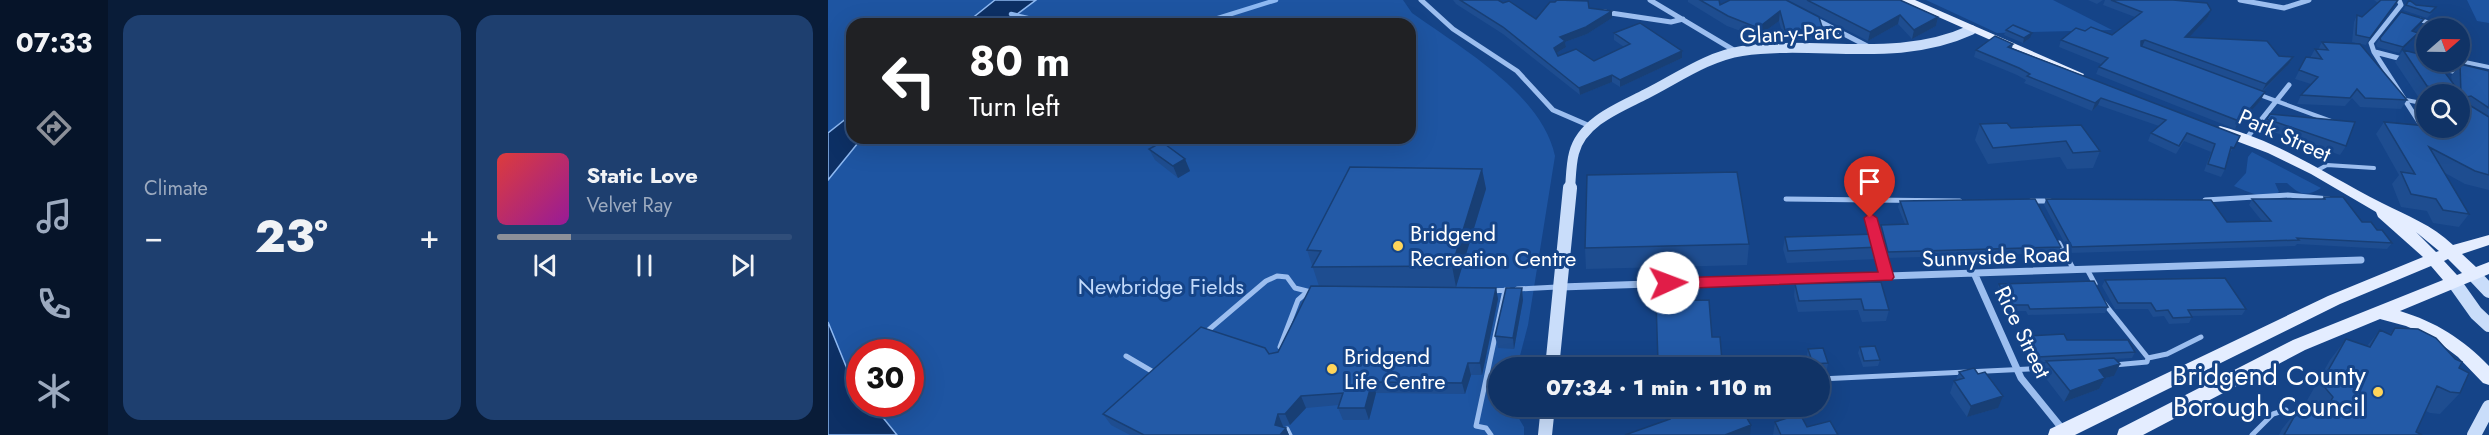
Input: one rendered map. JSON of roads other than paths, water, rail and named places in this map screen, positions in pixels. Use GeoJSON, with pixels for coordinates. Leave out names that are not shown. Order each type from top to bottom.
{"type":"FeatureCollection","features":[{"type":"Feature","properties":{"kind":"main road"},"geometry":{"type":"LineString","coordinates":[[1906,0],[1971,30],[2093,80]]}},
{"type":"Feature","properties":{"kind":"main road","name":"Park Street"},"geometry":{"type":"LineString","coordinates":[[2202,124],[2316,171],[2377,207],[2406,219],[2435,237],[2473,274]]}},
{"type":"Feature","properties":{"kind":"main road","name":"Park Street"},"geometry":{"type":"LineString","coordinates":[[2377,207],[2433,258],[2454,282]]}},
{"type":"Feature","properties":{"kind":"main road"},"geometry":{"type":"LineString","coordinates":[[2060,433],[2334,300],[2433,258],[2489,240]]}},
{"type":"Feature","properties":{"kind":"main road"},"geometry":{"type":"LineString","coordinates":[[2126,435],[2299,345],[2489,268]]}},
{"type":"Feature","properties":{"kind":"main road"},"geometry":{"type":"LineString","coordinates":[[2377,312],[2420,322],[2439,331],[2469,355],[2489,378]]}},
{"type":"Feature","properties":{"kind":"street"},"geometry":{"type":"LineString","coordinates":[[1421,0],[1426,8],[1454,29],[1517,71],[1553,110],[1590,126],[1578,142],[1574,156],[1553,357]]}},
{"type":"Feature","properties":{"kind":"street"},"geometry":{"type":"LineString","coordinates":[[1650,0],[1738,52]]}},
{"type":"Feature","properties":{"kind":"street"},"geometry":{"type":"LineString","coordinates":[[2240,0],[2282,8],[2301,5],[2309,0]]}},
{"type":"Feature","properties":{"kind":"street"},"geometry":{"type":"LineString","coordinates":[[2399,0],[2401,4],[2396,12],[2371,43],[2374,52],[2432,144]]}},
{"type":"Feature","properties":{"kind":"street"},"geometry":{"type":"LineString","coordinates":[[1592,10],[1671,22],[1683,19]]}},
{"type":"Feature","properties":{"kind":"street"},"geometry":{"type":"LineString","coordinates":[[1806,15],[1874,49]]}},
{"type":"Feature","properties":{"kind":"street","name":"Glan-y-Parc"},"geometry":{"type":"LineString","coordinates":[[1590,126],[1620,108],[1738,52],[1786,49],[1874,49],[1943,43],[1971,30]]}},
{"type":"Feature","properties":{"kind":"street"},"geometry":{"type":"LineString","coordinates":[[2374,52],[2415,62]]}},
{"type":"Feature","properties":{"kind":"street"},"geometry":{"type":"LineString","coordinates":[[2454,72],[2467,75]]}},
{"type":"Feature","properties":{"kind":"street"},"geometry":{"type":"LineString","coordinates":[[2245,140],[2289,85]]}},
{"type":"Feature","properties":{"kind":"street","name":"Sunnyside Road"},"geometry":{"type":"LineString","coordinates":[[1560,287],[1975,275],[2361,260]]}},
{"type":"Feature","properties":{"kind":"street"},"geometry":{"type":"LineString","coordinates":[[2473,274],[2489,291]]}},
{"type":"Feature","properties":{"kind":"street","name":"Rice Street"},"geometry":{"type":"LineString","coordinates":[[1975,275],[2017,369],[2060,433]]}},
{"type":"Feature","properties":{"kind":"street"},"geometry":{"type":"LineString","coordinates":[[2454,282],[2476,314],[2489,325]]}},
{"type":"Feature","properties":{"kind":"street"},"geometry":{"type":"LineString","coordinates":[[2474,435],[2489,406]]}},
{"type":"Feature","properties":{"kind":"street"},"geometry":{"type":"LineString","coordinates":[[1545,435],[1547,417]]}},
{"type":"Feature","properties":{"kind":"lane"},"geometry":{"type":"LineString","coordinates":[[2396,12],[2416,19]]}},
{"type":"Feature","properties":{"kind":"lane"},"geometry":{"type":"LineString","coordinates":[[2470,63],[2489,68]]}},
{"type":"Feature","properties":{"kind":"lane"},"geometry":{"type":"LineString","coordinates":[[2256,93],[2335,123]]}},
{"type":"Feature","properties":{"kind":"lane"},"geometry":{"type":"LineString","coordinates":[[2406,100],[2416,102]]}},
{"type":"Feature","properties":{"kind":"lane"},"geometry":{"type":"LineString","coordinates":[[2316,171],[2327,165],[2374,168]]}},
{"type":"Feature","properties":{"kind":"lane"},"geometry":{"type":"LineString","coordinates":[[2198,200],[2288,195],[2335,200]]}},
{"type":"Feature","properties":{"kind":"lane"},"geometry":{"type":"LineString","coordinates":[[1786,199],[1865,198],[1970,201]]}},
{"type":"Feature","properties":{"kind":"lane"},"geometry":{"type":"LineString","coordinates":[[1865,198],[1887,277]]}},
{"type":"Feature","properties":{"kind":"lane"},"geometry":{"type":"LineString","coordinates":[[2025,201],[2059,201]]}},
{"type":"Feature","properties":{"kind":"lane"},"geometry":{"type":"LineString","coordinates":[[2036,201],[2042,211]]}},
{"type":"Feature","properties":{"kind":"lane"},"geometry":{"type":"LineString","coordinates":[[2058,241],[2075,271]]}},
{"type":"Feature","properties":{"kind":"lane"},"geometry":{"type":"LineString","coordinates":[[2088,271],[2097,288]]}},
{"type":"Feature","properties":{"kind":"lane"},"geometry":{"type":"LineString","coordinates":[[1202,335],[1266,281],[1277,276],[1287,277],[1295,288],[1306,293]]}},
{"type":"Feature","properties":{"kind":"lane"},"geometry":{"type":"LineString","coordinates":[[1485,291],[1560,287]]}},
{"type":"Feature","properties":{"kind":"lane"},"geometry":{"type":"LineString","coordinates":[[1491,435],[1486,428],[1476,426],[1505,290]]}},
{"type":"Feature","properties":{"kind":"lane"},"geometry":{"type":"LineString","coordinates":[[1279,351],[1298,300],[1306,293],[1319,291]]}},
{"type":"Feature","properties":{"kind":"lane"},"geometry":{"type":"LineString","coordinates":[[2102,297],[2116,321],[2148,358]]}},
{"type":"Feature","properties":{"kind":"lane"},"geometry":{"type":"LineString","coordinates":[[2108,366],[2142,364],[2147,362],[2148,358],[2167,354],[2201,336]]}},
{"type":"Feature","properties":{"kind":"lane"},"geometry":{"type":"LineString","coordinates":[[1126,356],[1157,374],[1166,366]]}},
{"type":"Feature","properties":{"kind":"lane"},"geometry":{"type":"LineString","coordinates":[[1830,378],[2051,368]]}},
{"type":"Feature","properties":{"kind":"lane"},"geometry":{"type":"LineString","coordinates":[[2252,435],[2273,414],[2286,410]]}},
{"type":"Feature","properties":{"kind":"waterway"},"geometry":{"type":"LineString","coordinates":[[1218,18],[1276,0]]}},
{"type":"Feature","properties":{"kind":"waterway"},"geometry":{"type":"LineString","coordinates":[[1011,14],[1028,18]]}},
{"type":"Feature","properties":{"kind":"place","name":"Bridgend Recreation Centre"},"geometry":{"type":"Point","coordinates":[1398,246]}},
{"type":"Feature","properties":{"kind":"place","name":"Bridgend Life Centre"},"geometry":{"type":"Point","coordinates":[1332,369]}},
{"type":"Feature","properties":{"kind":"place","name":"Bridgend County Borough Council"},"geometry":{"type":"Point","coordinates":[2378,392]}},
{"type":"Feature","properties":{"kind":"park label","name":"Newbridge Fields"},"geometry":{"type":"Point","coordinates":[1161,286]}}]}
